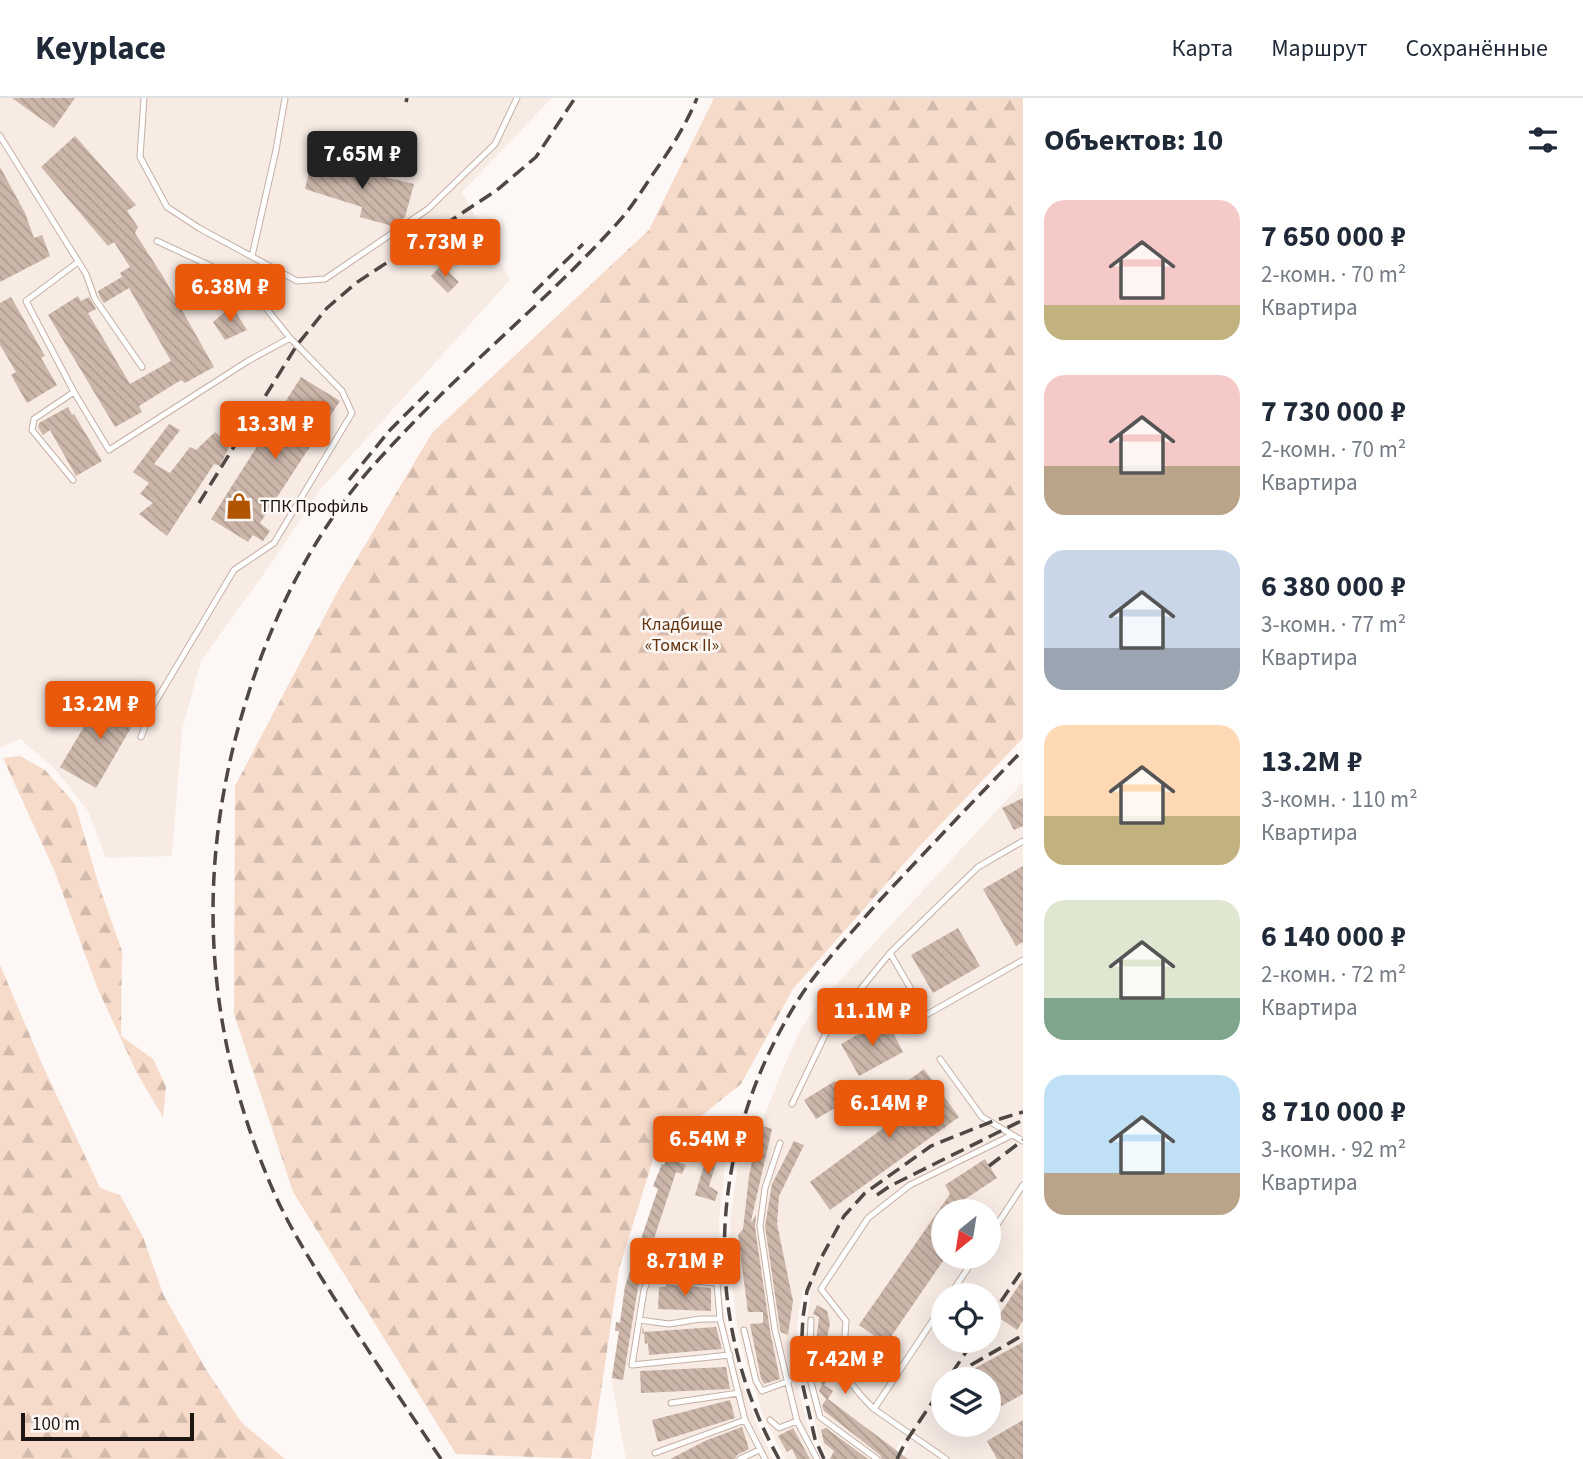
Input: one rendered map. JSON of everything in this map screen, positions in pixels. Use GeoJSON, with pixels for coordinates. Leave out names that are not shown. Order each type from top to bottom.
{"type":"FeatureCollection","features":[{"type":"Feature","properties":{"kind":"lane"},"geometry":{"type":"LineString","coordinates":[[144,98],[140,157],[167,207],[199,228],[297,281],[325,279],[428,209],[495,144],[517,98]]}},
{"type":"Feature","properties":{"kind":"lane"},"geometry":{"type":"LineString","coordinates":[[252,256],[285,98]]}},
{"type":"Feature","properties":{"kind":"lane"},"geometry":{"type":"LineString","coordinates":[[0,136],[86,274],[95,299],[142,367]]}},
{"type":"Feature","properties":{"kind":"lane"},"geometry":{"type":"LineString","coordinates":[[141,737],[153,706],[234,570],[274,543],[352,412],[342,391],[290,338],[245,282],[157,241]]}},
{"type":"Feature","properties":{"kind":"lane"},"geometry":{"type":"LineString","coordinates":[[78,262],[26,301],[74,392],[109,450],[248,361],[290,338]]}},
{"type":"Feature","properties":{"kind":"lane"},"geometry":{"type":"LineString","coordinates":[[73,480],[32,430],[33,419],[74,392]]}},
{"type":"Feature","properties":{"kind":"lane"},"geometry":{"type":"LineString","coordinates":[[792,1104],[828,1029],[890,953],[978,867],[1023,841]]}},
{"type":"Feature","properties":{"kind":"lane"},"geometry":{"type":"LineString","coordinates":[[890,953],[926,1015],[1023,960]]}},
{"type":"Feature","properties":{"kind":"lane"},"geometry":{"type":"LineString","coordinates":[[940,1059],[982,1117],[1023,1141]]}},
{"type":"Feature","properties":{"kind":"lane"},"geometry":{"type":"LineString","coordinates":[[946,1459],[874,1409],[854,1389],[843,1370],[846,1321],[821,1289],[868,1218],[910,1185],[1012,1135]]}},
{"type":"Feature","properties":{"kind":"lane"},"geometry":{"type":"LineString","coordinates":[[780,1143],[765,1188],[760,1226],[775,1330],[797,1421],[817,1459]]}},
{"type":"Feature","properties":{"kind":"lane"},"geometry":{"type":"LineString","coordinates":[[1001,1219],[1023,1185]]}},
{"type":"Feature","properties":{"kind":"lane"},"geometry":{"type":"LineString","coordinates":[[717,1252],[720,1319],[745,1420],[765,1459]]}},
{"type":"Feature","properties":{"kind":"lane"},"geometry":{"type":"LineString","coordinates":[[717,1283],[649,1277],[632,1365],[730,1355]]}},
{"type":"Feature","properties":{"kind":"lane"},"geometry":{"type":"LineString","coordinates":[[639,1320],[669,1324],[720,1319]]}},
{"type":"Feature","properties":{"kind":"lane"},"geometry":{"type":"LineString","coordinates":[[811,1320],[809,1375],[820,1417],[877,1459]]}},
{"type":"Feature","properties":{"kind":"lane"},"geometry":{"type":"LineString","coordinates":[[874,1409],[931,1323]]}},
{"type":"Feature","properties":{"kind":"lane"},"geometry":{"type":"LineString","coordinates":[[744,1330],[756,1381],[762,1391],[789,1381]]}},
{"type":"Feature","properties":{"kind":"lane"},"geometry":{"type":"LineString","coordinates":[[671,1403],[739,1393]]}},
{"type":"Feature","properties":{"kind":"lane"},"geometry":{"type":"LineString","coordinates":[[655,1453],[745,1420]]}},
{"type":"Feature","properties":{"kind":"lane"},"geometry":{"type":"LineString","coordinates":[[770,1420],[779,1428],[797,1421]]}},
{"type":"Feature","properties":{"kind":"lane"},"geometry":{"type":"LineString","coordinates":[[740,1459],[759,1450]]}},
{"type":"Feature","properties":{"kind":"shaded area"},"geometry":{"type":"Polygon","coordinates":[[[0,98],[552,98],[462,192],[510,280],[320,490],[201,661],[182,729],[172,856],[106,858],[88,811],[54,768],[20,739],[0,748],[0,98]]]}},
{"type":"Feature","properties":{"kind":"shaded area"},"geometry":{"type":"Polygon","coordinates":[[[1023,782],[1023,1459],[902,1459],[909,1446],[901,1440],[891,1459],[828,1459],[819,1439],[805,1374],[807,1317],[811,1294],[803,1289],[798,1317],[795,1376],[811,1439],[819,1459],[785,1459],[763,1415],[743,1353],[736,1320],[730,1221],[739,1157],[752,1114],[763,1119],[801,1029],[818,1004],[1023,782]]]}},
{"type":"Feature","properties":{"kind":"shaded area"},"geometry":{"type":"Polygon","coordinates":[[[698,1142],[727,1152],[719,1219],[720,1278],[725,1320],[754,1418],[773,1459],[626,1459],[611,1378],[619,1332],[615,1331],[616,1322],[620,1322],[625,1286],[658,1189],[653,1186],[662,1164],[664,1165],[667,1158],[698,1142]]]}},
{"type":"Feature","properties":{"kind":"green space","name":"Кладбище «Томск II»"},"geometry":{"type":"Polygon","coordinates":[[[714,98],[1023,98],[1023,738],[917,849],[793,989],[741,1084],[655,1153],[619,1269],[591,1459],[456,1454],[293,1192],[234,1014],[235,786],[340,587],[432,433],[649,230],[714,98]]]}},
{"type":"Feature","properties":{"kind":"green space"},"geometry":{"type":"Polygon","coordinates":[[[20,756],[45,770],[75,804],[99,886],[122,951],[121,1036],[153,1059],[166,1087],[163,1117],[137,1073],[97,987],[55,872],[3,758],[20,756]]]}},
{"type":"Feature","properties":{"kind":"green space"},"geometry":{"type":"Polygon","coordinates":[[[0,965],[42,1064],[100,1188],[120,1195],[143,1237],[163,1294],[205,1368],[242,1423],[285,1459],[0,1459],[0,965]]]}},
{"type":"Feature","properties":{"kind":"building"},"geometry":{"type":"Polygon","coordinates":[[[12,98],[75,98],[54,128],[12,98]]]}},
{"type":"Feature","properties":{"kind":"building"},"geometry":{"type":"Polygon","coordinates":[[[75,136],[136,205],[127,211],[138,227],[135,233],[164,278],[214,367],[185,383],[181,380],[139,406],[142,412],[115,427],[48,315],[78,296],[81,301],[89,297],[96,309],[88,313],[130,384],[171,361],[129,288],[104,303],[98,291],[122,277],[120,273],[130,267],[114,242],[108,246],[41,167],[75,136]]]}},
{"type":"Feature","properties":{"kind":"building"},"geometry":{"type":"Polygon","coordinates":[[[312,159],[414,184],[405,217],[392,226],[360,217],[362,207],[305,189],[312,159]]]}},
{"type":"Feature","properties":{"kind":"building"},"geometry":{"type":"Polygon","coordinates":[[[0,167],[25,213],[34,238],[42,235],[50,256],[0,282],[0,167]]]}},
{"type":"Feature","properties":{"kind":"building"},"geometry":{"type":"Polygon","coordinates":[[[441,265],[459,282],[448,293],[431,276],[441,265]]]}},
{"type":"Feature","properties":{"kind":"building"},"geometry":{"type":"Polygon","coordinates":[[[11,297],[45,356],[41,358],[57,385],[27,403],[11,375],[16,372],[0,345],[0,303],[11,297]]]}},
{"type":"Feature","properties":{"kind":"building"},"geometry":{"type":"Polygon","coordinates":[[[232,306],[247,330],[225,340],[213,322],[232,306]]]}},
{"type":"Feature","properties":{"kind":"building"},"geometry":{"type":"Polygon","coordinates":[[[301,377],[340,401],[260,523],[270,531],[263,541],[253,535],[248,542],[211,519],[301,377]]]}},
{"type":"Feature","properties":{"kind":"building"},"geometry":{"type":"Polygon","coordinates":[[[68,407],[102,461],[76,476],[50,430],[43,435],[38,427],[39,423],[68,407]]]}},
{"type":"Feature","properties":{"kind":"building"},"geometry":{"type":"Polygon","coordinates":[[[169,424],[180,430],[154,464],[170,473],[190,447],[196,450],[215,432],[230,445],[220,466],[214,464],[167,536],[139,514],[153,503],[140,494],[149,483],[133,472],[169,424]]]}},
{"type":"Feature","properties":{"kind":"building"},"geometry":{"type":"Polygon","coordinates":[[[104,693],[139,714],[96,788],[60,767],[104,693]]]}},
{"type":"Feature","properties":{"kind":"building"},"geometry":{"type":"Polygon","coordinates":[[[1023,798],[1023,826],[1014,830],[1002,808],[1023,798]]]}},
{"type":"Feature","properties":{"kind":"building"},"geometry":{"type":"Polygon","coordinates":[[[1023,866],[1023,942],[1016,946],[983,889],[1023,866]]]}},
{"type":"Feature","properties":{"kind":"building"},"geometry":{"type":"Polygon","coordinates":[[[958,928],[980,966],[933,993],[911,955],[958,928]]]}},
{"type":"Feature","properties":{"kind":"building"},"geometry":{"type":"Polygon","coordinates":[[[886,1019],[903,1052],[859,1076],[841,1044],[886,1019]]]}},
{"type":"Feature","properties":{"kind":"building"},"geometry":{"type":"Polygon","coordinates":[[[924,1069],[959,1117],[830,1210],[810,1182],[901,1115],[887,1096],[924,1069]]]}},
{"type":"Feature","properties":{"kind":"building"},"geometry":{"type":"Polygon","coordinates":[[[835,1081],[847,1101],[816,1119],[804,1100],[835,1081]]]}},
{"type":"Feature","properties":{"kind":"building"},"geometry":{"type":"Polygon","coordinates":[[[760,1125],[772,1129],[751,1221],[756,1214],[755,1227],[770,1331],[780,1379],[764,1384],[750,1324],[763,1323],[763,1312],[748,1312],[738,1235],[743,1229],[749,1176],[760,1125]]]}},
{"type":"Feature","properties":{"kind":"building"},"geometry":{"type":"Polygon","coordinates":[[[794,1141],[804,1145],[779,1196],[777,1224],[793,1301],[788,1335],[780,1329],[765,1226],[772,1184],[794,1141]]]}},
{"type":"Feature","properties":{"kind":"building"},"geometry":{"type":"Polygon","coordinates":[[[710,1146],[720,1150],[709,1186],[718,1192],[715,1201],[695,1195],[710,1146]]]}},
{"type":"Feature","properties":{"kind":"building"},"geometry":{"type":"Polygon","coordinates":[[[667,1158],[686,1165],[682,1174],[676,1172],[638,1287],[623,1380],[612,1378],[619,1331],[615,1331],[616,1322],[620,1323],[625,1286],[658,1189],[653,1186],[667,1158]]]}},
{"type":"Feature","properties":{"kind":"building"},"geometry":{"type":"Polygon","coordinates":[[[985,1159],[997,1178],[965,1199],[947,1199],[950,1194],[945,1185],[985,1159]]]}},
{"type":"Feature","properties":{"kind":"building"},"geometry":{"type":"Polygon","coordinates":[[[931,1221],[931,1269],[938,1269],[886,1344],[859,1325],[931,1221]]]}},
{"type":"Feature","properties":{"kind":"building"},"geometry":{"type":"Polygon","coordinates":[[[675,1249],[712,1251],[712,1277],[667,1273],[667,1260],[674,1261],[675,1249]]]}},
{"type":"Feature","properties":{"kind":"building"},"geometry":{"type":"Polygon","coordinates":[[[1023,1279],[1023,1321],[1017,1330],[1001,1319],[1001,1312],[1023,1279]]]}},
{"type":"Feature","properties":{"kind":"building"},"geometry":{"type":"Polygon","coordinates":[[[666,1284],[711,1288],[711,1311],[658,1309],[659,1287],[666,1287],[666,1284]]]}},
{"type":"Feature","properties":{"kind":"building"},"geometry":{"type":"Polygon","coordinates":[[[817,1305],[827,1311],[830,1323],[826,1343],[831,1373],[824,1385],[833,1391],[828,1399],[908,1459],[882,1459],[824,1411],[822,1406],[826,1399],[819,1391],[822,1385],[815,1352],[819,1317],[813,1314],[817,1305]]]}},
{"type":"Feature","properties":{"kind":"building"},"geometry":{"type":"Polygon","coordinates":[[[643,1327],[644,1332],[716,1327],[722,1349],[649,1355],[648,1343],[645,1344],[644,1333],[642,1334],[643,1327]]]}},
{"type":"Feature","properties":{"kind":"building"},"geometry":{"type":"Polygon","coordinates":[[[1023,1342],[1023,1394],[1001,1406],[1001,1367],[977,1367],[1023,1342]]]}},
{"type":"Feature","properties":{"kind":"building"},"geometry":{"type":"Polygon","coordinates":[[[726,1367],[730,1389],[641,1393],[640,1371],[726,1367]]]}},
{"type":"Feature","properties":{"kind":"building"},"geometry":{"type":"Polygon","coordinates":[[[730,1400],[735,1418],[658,1442],[652,1420],[730,1400]]]}},
{"type":"Feature","properties":{"kind":"building"},"geometry":{"type":"Polygon","coordinates":[[[1023,1420],[1023,1459],[997,1459],[987,1441],[1001,1437],[1001,1433],[1023,1420]]]}},
{"type":"Feature","properties":{"kind":"building"},"geometry":{"type":"Polygon","coordinates":[[[742,1427],[749,1449],[735,1459],[670,1459],[707,1440],[742,1427]]]}},
{"type":"Feature","properties":{"kind":"building"},"geometry":{"type":"Polygon","coordinates":[[[793,1428],[810,1459],[797,1459],[792,1449],[787,1452],[778,1436],[793,1428]]]}},
{"type":"Feature","properties":{"kind":"building"},"geometry":{"type":"Polygon","coordinates":[[[826,1428],[868,1459],[830,1459],[834,1451],[824,1443],[821,1430],[826,1428]]]}},
{"type":"Feature","properties":{"kind":"railway"},"geometry":{"type":"LineString","coordinates":[[406,102],[407,98]]}},
{"type":"Feature","properties":{"kind":"railway"},"geometry":{"type":"LineString","coordinates":[[199,503],[297,345],[327,308],[356,283],[497,190],[536,157],[575,98]]}},
{"type":"Feature","properties":{"kind":"railway"},"geometry":{"type":"LineString","coordinates":[[441,1459],[314,1267],[276,1197],[250,1132],[232,1067],[219,1002],[214,936],[214,870],[222,804],[236,738],[256,671],[284,602],[333,516],[363,477],[411,425],[570,272],[621,219],[671,147],[697,98]]}},
{"type":"Feature","properties":{"kind":"railway"},"geometry":{"type":"LineString","coordinates":[[533,293],[583,244]]}},
{"type":"Feature","properties":{"kind":"railway"},"geometry":{"type":"LineString","coordinates":[[349,480],[390,430],[431,389]]}},
{"type":"Feature","properties":{"kind":"railway"},"geometry":{"type":"LineString","coordinates":[[779,1459],[753,1403],[735,1344],[726,1285],[725,1225],[732,1166],[747,1108],[770,1051],[800,997],[819,971],[881,899],[1023,750]]}},
{"type":"Feature","properties":{"kind":"railway"},"geometry":{"type":"LineString","coordinates":[[824,1459],[815,1439],[800,1373],[803,1317],[807,1291],[844,1216],[865,1193],[931,1146],[1023,1112]]}},
{"type":"Feature","properties":{"kind":"railway"},"geometry":{"type":"LineString","coordinates":[[877,1195],[1023,1120]]}},
{"type":"Feature","properties":{"kind":"railway"},"geometry":{"type":"LineString","coordinates":[[989,1166],[1023,1140]]}},
{"type":"Feature","properties":{"kind":"railway"},"geometry":{"type":"LineString","coordinates":[[1001,1301],[1023,1269]]}},
{"type":"Feature","properties":{"kind":"railway"},"geometry":{"type":"LineString","coordinates":[[969,1367],[1023,1335]]}},
{"type":"Feature","properties":{"kind":"railway"},"geometry":{"type":"LineString","coordinates":[[956,1367],[965,1353]]}},
{"type":"Feature","properties":{"kind":"railway"},"geometry":{"type":"LineString","coordinates":[[897,1459],[931,1404]]}},
{"type":"Feature","properties":{"kind":"place","name":"ТПК Профиль"},"geometry":{"type":"Point","coordinates":[239,506]}}]}
